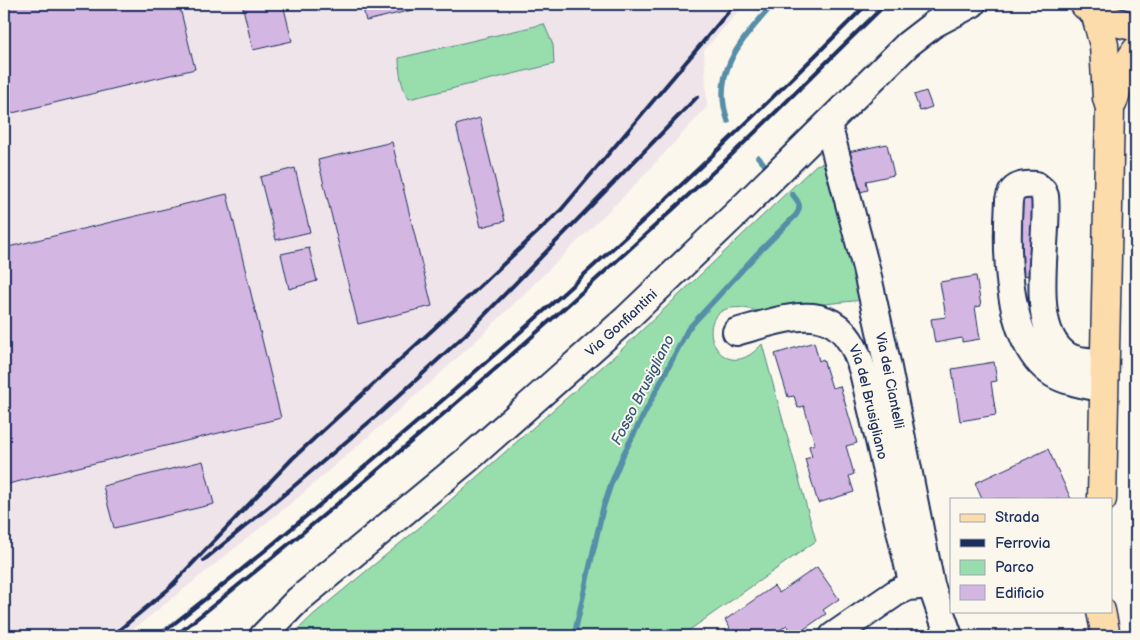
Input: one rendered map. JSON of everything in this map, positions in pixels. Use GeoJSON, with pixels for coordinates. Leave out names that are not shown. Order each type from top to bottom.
{"type":"FeatureCollection","features":[{"type":"Feature","properties":{"kind":"main road"},"geometry":{"type":"LineString","coordinates":[[1090,8],[1116,23],[1136,26]]}},
{"type":"Feature","properties":{"kind":"main road"},"geometry":{"type":"LineString","coordinates":[[1090,8],[1104,45],[1107,98],[1110,108],[1102,498]]}},
{"type":"Feature","properties":{"kind":"main road"},"geometry":{"type":"LineString","coordinates":[[1110,108],[1123,71],[1136,51]]}},
{"type":"Feature","properties":{"kind":"main road"},"geometry":{"type":"LineString","coordinates":[[1101,612],[1106,636]]}},
{"type":"Feature","properties":{"kind":"street","name":"Via Gonfiantini"},"geometry":{"type":"LineString","coordinates":[[263,636],[298,600],[426,496],[568,372],[718,231],[908,44],[934,24],[972,4]]}},
{"type":"Feature","properties":{"kind":"street","name":"Via dei Ciantelli"},"geometry":{"type":"LineString","coordinates":[[828,124],[868,277],[922,586],[949,636]]}},
{"type":"Feature","properties":{"kind":"street"},"geometry":{"type":"LineString","coordinates":[[1104,389],[1068,380],[1053,374],[1038,359],[1021,332],[1013,300],[1010,275],[1009,200],[1015,188],[1021,185],[1036,185],[1040,187],[1045,196],[1042,301],[1046,322],[1053,340],[1062,352],[1074,359],[1105,362]]}},
{"type":"Feature","properties":{"kind":"street","name":"Via del Brusigliano"},"geometry":{"type":"LineString","coordinates":[[736,332],[791,317],[806,316],[828,321],[848,336],[861,364],[922,586]]}},
{"type":"Feature","properties":{"kind":"street"},"geometry":{"type":"LineString","coordinates":[[833,636],[893,594],[922,586]]}},
{"type":"Feature","properties":{"kind":"shaded area"},"geometry":{"type":"Polygon","coordinates":[[[4,4],[745,4],[704,50],[707,107],[634,186],[482,335],[430,383],[295,500],[125,636],[4,636],[4,4]]]}},
{"type":"Feature","properties":{"kind":"green space"},"geometry":{"type":"Polygon","coordinates":[[[544,24],[553,45],[554,64],[409,99],[406,94],[399,69],[399,58],[544,24]]]}},
{"type":"Feature","properties":{"kind":"green space"},"geometry":{"type":"Polygon","coordinates":[[[823,163],[842,214],[863,300],[757,311],[733,308],[718,314],[712,325],[712,339],[719,351],[730,359],[745,357],[762,344],[816,541],[681,636],[291,636],[314,614],[420,527],[620,351],[816,165],[823,163]]]}},
{"type":"Feature","properties":{"kind":"building"},"geometry":{"type":"Polygon","coordinates":[[[4,4],[179,4],[195,69],[4,115],[4,4]]]}},
{"type":"Feature","properties":{"kind":"building"},"geometry":{"type":"Polygon","coordinates":[[[242,4],[283,4],[292,41],[253,50],[242,4]]]}},
{"type":"Feature","properties":{"kind":"building"},"geometry":{"type":"Polygon","coordinates":[[[362,4],[437,4],[366,21],[362,4]]]}},
{"type":"Feature","properties":{"kind":"building"},"geometry":{"type":"Polygon","coordinates":[[[926,91],[932,107],[920,111],[914,95],[926,91]]]}},
{"type":"Feature","properties":{"kind":"building"},"geometry":{"type":"Polygon","coordinates":[[[480,118],[505,221],[481,227],[456,125],[480,118]]]}},
{"type":"Feature","properties":{"kind":"building"},"geometry":{"type":"Polygon","coordinates":[[[392,142],[432,306],[358,324],[318,160],[392,142]]]}},
{"type":"Feature","properties":{"kind":"building"},"geometry":{"type":"Polygon","coordinates":[[[887,144],[894,175],[866,181],[868,190],[852,194],[843,153],[887,144]]]}},
{"type":"Feature","properties":{"kind":"building"},"geometry":{"type":"Polygon","coordinates":[[[295,168],[310,232],[276,240],[260,177],[295,168]]]}},
{"type":"Feature","properties":{"kind":"building"},"geometry":{"type":"Polygon","coordinates":[[[227,194],[281,418],[4,485],[4,248],[227,194]]]}},
{"type":"Feature","properties":{"kind":"building"},"geometry":{"type":"Polygon","coordinates":[[[1019,198],[1038,199],[1036,276],[1017,275],[1019,198]]]}},
{"type":"Feature","properties":{"kind":"building"},"geometry":{"type":"Polygon","coordinates":[[[309,248],[317,281],[289,289],[281,254],[309,248]]]}},
{"type":"Feature","properties":{"kind":"building"},"geometry":{"type":"Polygon","coordinates":[[[976,276],[981,306],[975,307],[980,339],[962,342],[962,338],[935,343],[931,319],[946,317],[940,282],[976,276]]]}},
{"type":"Feature","properties":{"kind":"building"},"geometry":{"type":"Polygon","coordinates":[[[814,342],[819,361],[823,359],[832,388],[840,386],[857,443],[846,446],[854,474],[849,476],[854,492],[818,503],[805,459],[812,457],[809,446],[815,444],[804,406],[798,408],[794,396],[788,397],[775,354],[814,342]]]}},
{"type":"Feature","properties":{"kind":"building"},"geometry":{"type":"Polygon","coordinates":[[[994,362],[997,381],[991,382],[996,415],[960,421],[952,369],[994,362]]]}},
{"type":"Feature","properties":{"kind":"building"},"geometry":{"type":"Polygon","coordinates":[[[1048,449],[1071,498],[982,498],[975,483],[1048,449]]]}},
{"type":"Feature","properties":{"kind":"building"},"geometry":{"type":"Polygon","coordinates":[[[203,461],[214,504],[114,528],[103,486],[203,461]]]}},
{"type":"Feature","properties":{"kind":"building"},"geometry":{"type":"Polygon","coordinates":[[[817,567],[839,599],[823,610],[826,614],[794,636],[787,625],[771,636],[717,636],[730,628],[725,620],[774,586],[779,593],[817,567]]]}},
{"type":"Feature","properties":{"kind":"building"},"geometry":{"type":"Polygon","coordinates":[[[897,630],[902,636],[889,636],[897,630]]]}},
{"type":"Feature","properties":{"kind":"waterway","name":"Fosso Brusigliano"},"geometry":{"type":"LineString","coordinates":[[728,121],[723,87],[726,71],[741,43],[773,4]]}},
{"type":"Feature","properties":{"kind":"waterway","name":"Fosso Brusigliano"},"geometry":{"type":"LineString","coordinates":[[758,157],[765,165]]}},
{"type":"Feature","properties":{"kind":"waterway","name":"Fosso Brusigliano"},"geometry":{"type":"LineString","coordinates":[[574,636],[603,508],[623,455],[688,329],[755,256],[796,215],[799,204],[792,194]]}},
{"type":"Feature","properties":{"kind":"railway"},"geometry":{"type":"LineString","coordinates":[[171,586],[293,458],[561,210],[735,4]]}},
{"type":"Feature","properties":{"kind":"railway"},"geometry":{"type":"LineString","coordinates":[[158,636],[300,522],[508,343],[690,177],[867,4]]}},
{"type":"Feature","properties":{"kind":"railway"},"geometry":{"type":"LineString","coordinates":[[175,636],[386,463],[591,284],[725,161],[886,4]]}},
{"type":"Feature","properties":{"kind":"railway"},"geometry":{"type":"LineString","coordinates":[[204,560],[381,412],[465,335],[697,97]]}},
{"type":"Feature","properties":{"kind":"railway"},"geometry":{"type":"LineString","coordinates":[[112,636],[177,582]]}}]}
